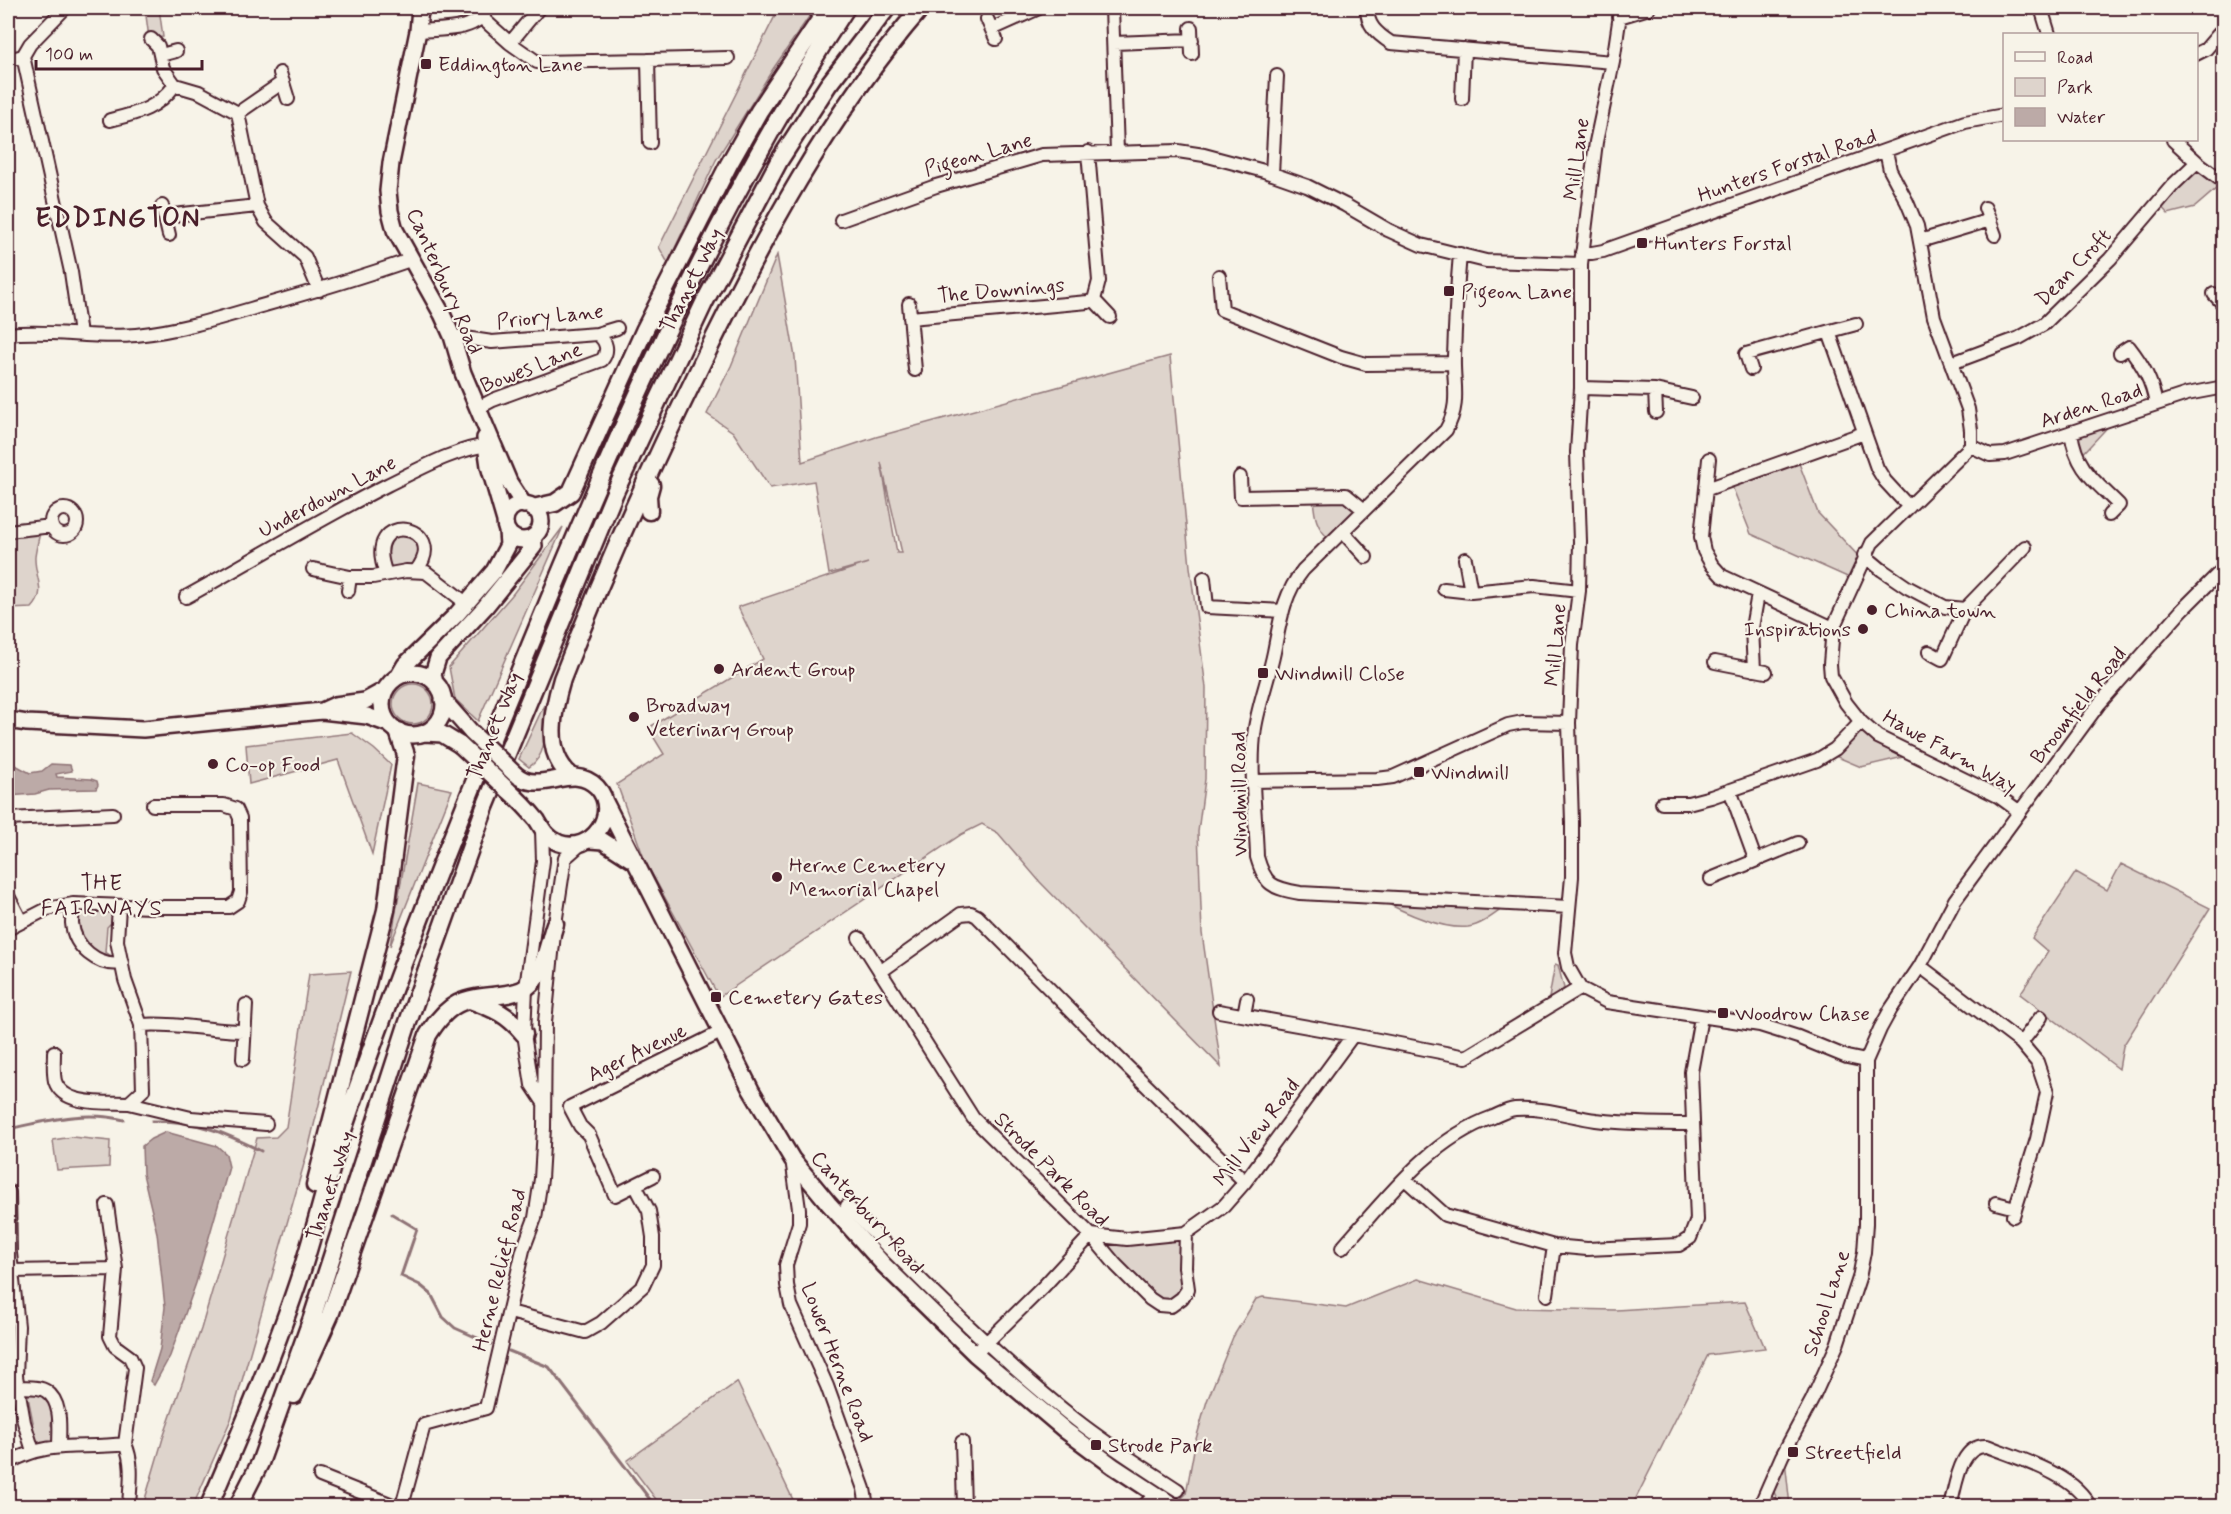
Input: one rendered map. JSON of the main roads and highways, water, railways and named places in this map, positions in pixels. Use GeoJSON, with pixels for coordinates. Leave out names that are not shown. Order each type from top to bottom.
{"type":"FeatureCollection","features":[{"type":"Feature","properties":{"kind":"highway"},"geometry":{"type":"LineString","coordinates":[[529,506],[555,503],[571,492],[644,331],[729,164],[759,111],[828,8]]}},
{"type":"Feature","properties":{"kind":"highway","name":"Thanet Way"},"geometry":{"type":"LineString","coordinates":[[209,1506],[269,1360],[302,1272],[341,1137],[383,1018],[505,707],[586,509],[692,282],[758,154],[812,60],[846,8]]}},
{"type":"Feature","properties":{"kind":"highway","name":"Thanet Way"},"geometry":{"type":"LineString","coordinates":[[238,1506],[260,1463],[312,1318],[407,1025],[485,807],[610,502],[704,303],[773,171],[828,85],[887,8]]}},
{"type":"Feature","properties":{"kind":"highway"},"geometry":{"type":"LineString","coordinates":[[570,776],[559,764],[554,747],[555,706],[562,679],[658,454],[728,309],[780,213],[862,82],[921,8]]}},
{"type":"Feature","properties":{"kind":"highway"},"geometry":{"type":"LineString","coordinates":[[649,511],[648,496],[658,454]]}},
{"type":"Feature","properties":{"kind":"highway"},"geometry":{"type":"LineString","coordinates":[[269,1360],[386,910],[406,755],[393,727]]}},
{"type":"Feature","properties":{"kind":"highway"},"geometry":{"type":"LineString","coordinates":[[260,1463],[330,1315],[428,1035],[447,1011],[468,999],[511,993],[526,988],[540,969],[555,924]]}},
{"type":"Feature","properties":{"kind":"highway"},"geometry":{"type":"LineString","coordinates":[[468,999],[497,1009],[511,1019],[524,1034]]}},
{"type":"Feature","properties":{"kind":"main road","name":"Canterbury Road"},"geometry":{"type":"LineString","coordinates":[[420,8],[391,163],[388,191],[390,211],[395,230],[452,336],[485,426],[506,526]]}},
{"type":"Feature","properties":{"kind":"main road","name":"Canterbury Road"},"geometry":{"type":"LineString","coordinates":[[489,444],[509,482],[529,506]]}},
{"type":"Feature","properties":{"kind":"main road"},"geometry":{"type":"LineString","coordinates":[[322,711],[335,705],[365,701],[385,690],[398,677],[405,665],[466,603],[500,562],[508,544],[506,526],[511,509],[529,506],[540,517],[537,533],[527,540],[516,539],[506,526]]}},
{"type":"Feature","properties":{"kind":"main road"},"geometry":{"type":"LineString","coordinates":[[533,537],[534,546],[502,587],[438,658],[433,674],[443,700],[472,733],[515,774],[532,782],[552,781],[570,776]]}},
{"type":"Feature","properties":{"kind":"main road"},"geometry":{"type":"LineString","coordinates":[[398,677],[418,674],[428,677],[435,683]]}},
{"type":"Feature","properties":{"kind":"main road"},"geometry":{"type":"LineString","coordinates":[[385,690],[382,707],[393,727]]}},
{"type":"Feature","properties":{"kind":"main road"},"geometry":{"type":"LineString","coordinates":[[424,733],[437,723],[443,708],[443,700]]}},
{"type":"Feature","properties":{"kind":"main road"},"geometry":{"type":"LineString","coordinates":[[8,720],[27,723],[152,729],[322,711],[367,716],[415,735],[442,734],[460,745],[508,790],[557,843],[568,845],[587,841],[603,842],[634,861]]}},
{"type":"Feature","properties":{"kind":"main road"},"geometry":{"type":"LineString","coordinates":[[8,727],[27,723]]}},
{"type":"Feature","properties":{"kind":"main road","name":"Canterbury Road"},"geometry":{"type":"LineString","coordinates":[[570,776],[586,778],[602,793],[634,861],[674,935],[759,1105],[792,1159],[829,1204],[884,1265],[981,1348],[1066,1431],[1113,1466],[1174,1506]]}},
{"type":"Feature","properties":{"kind":"main road"},"geometry":{"type":"LineString","coordinates":[[587,841],[598,832],[604,822],[605,802]]}},
{"type":"Feature","properties":{"kind":"water"},"geometry":{"type":"Polygon","coordinates":[[[8,761],[30,773],[42,771],[51,764],[70,765],[72,771],[56,774],[57,777],[91,779],[97,781],[98,785],[96,789],[49,790],[35,794],[8,796],[8,761]]]}},
{"type":"Feature","properties":{"kind":"water"},"geometry":{"type":"Polygon","coordinates":[[[166,1132],[217,1146],[226,1154],[229,1167],[196,1283],[170,1356],[154,1385],[150,1381],[160,1349],[165,1307],[157,1233],[143,1174],[142,1146],[166,1132]]]}},
{"type":"Feature","properties":{"kind":"waterway"},"geometry":{"type":"LineString","coordinates":[[8,1129],[80,1116],[124,1120]]}},
{"type":"Feature","properties":{"kind":"waterway"},"geometry":{"type":"LineString","coordinates":[[152,1121],[168,1121],[209,1128],[261,1151]]}},
{"type":"Feature","properties":{"kind":"waterway"},"geometry":{"type":"LineString","coordinates":[[392,1214],[417,1229],[401,1276],[420,1285],[431,1294],[443,1317],[455,1328],[491,1344]]}},
{"type":"Feature","properties":{"kind":"waterway"},"geometry":{"type":"LineString","coordinates":[[509,1351],[549,1367],[655,1506]]}},
{"type":"Feature","properties":{"kind":"place","name":"Eddington Lane"},"geometry":{"type":"Point","coordinates":[426,64]}},
{"type":"Feature","properties":{"kind":"place","name":"Hunters Forstal"},"geometry":{"type":"Point","coordinates":[1642,243]}},
{"type":"Feature","properties":{"kind":"place","name":"Pigeon Lane"},"geometry":{"type":"Point","coordinates":[1449,291]}},
{"type":"Feature","properties":{"kind":"place","name":"China town"},"geometry":{"type":"Point","coordinates":[1872,610]}},
{"type":"Feature","properties":{"kind":"place","name":"Inspirations"},"geometry":{"type":"Point","coordinates":[1863,629]}},
{"type":"Feature","properties":{"kind":"place","name":"Ardent Group"},"geometry":{"type":"Point","coordinates":[719,669]}},
{"type":"Feature","properties":{"kind":"place","name":"Windmill Close"},"geometry":{"type":"Point","coordinates":[1263,673]}},
{"type":"Feature","properties":{"kind":"place","name":"Broadway Veterinary Group"},"geometry":{"type":"Point","coordinates":[634,717]}},
{"type":"Feature","properties":{"kind":"place","name":"Co-op Food"},"geometry":{"type":"Point","coordinates":[213,764]}},
{"type":"Feature","properties":{"kind":"place","name":"Windmill"},"geometry":{"type":"Point","coordinates":[1419,772]}},
{"type":"Feature","properties":{"kind":"place","name":"Herne Cemetery Memorial Chapel"},"geometry":{"type":"Point","coordinates":[777,877]}},
{"type":"Feature","properties":{"kind":"place","name":"Cemetery Gates"},"geometry":{"type":"Point","coordinates":[716,997]}},
{"type":"Feature","properties":{"kind":"place","name":"Woodrow Chase"},"geometry":{"type":"Point","coordinates":[1723,1013]}},
{"type":"Feature","properties":{"kind":"place","name":"Strode Park"},"geometry":{"type":"Point","coordinates":[1096,1445]}},
{"type":"Feature","properties":{"kind":"place","name":"Streetfield"},"geometry":{"type":"Point","coordinates":[1793,1452]}},
{"type":"Feature","properties":{"kind":"district","name":"EDDINGTON"},"geometry":{"type":"Point","coordinates":[118,217]}},
{"type":"Feature","properties":{"kind":"district","name":"THE FAIRWAYS"},"geometry":{"type":"Point","coordinates":[102,894]}}]}
